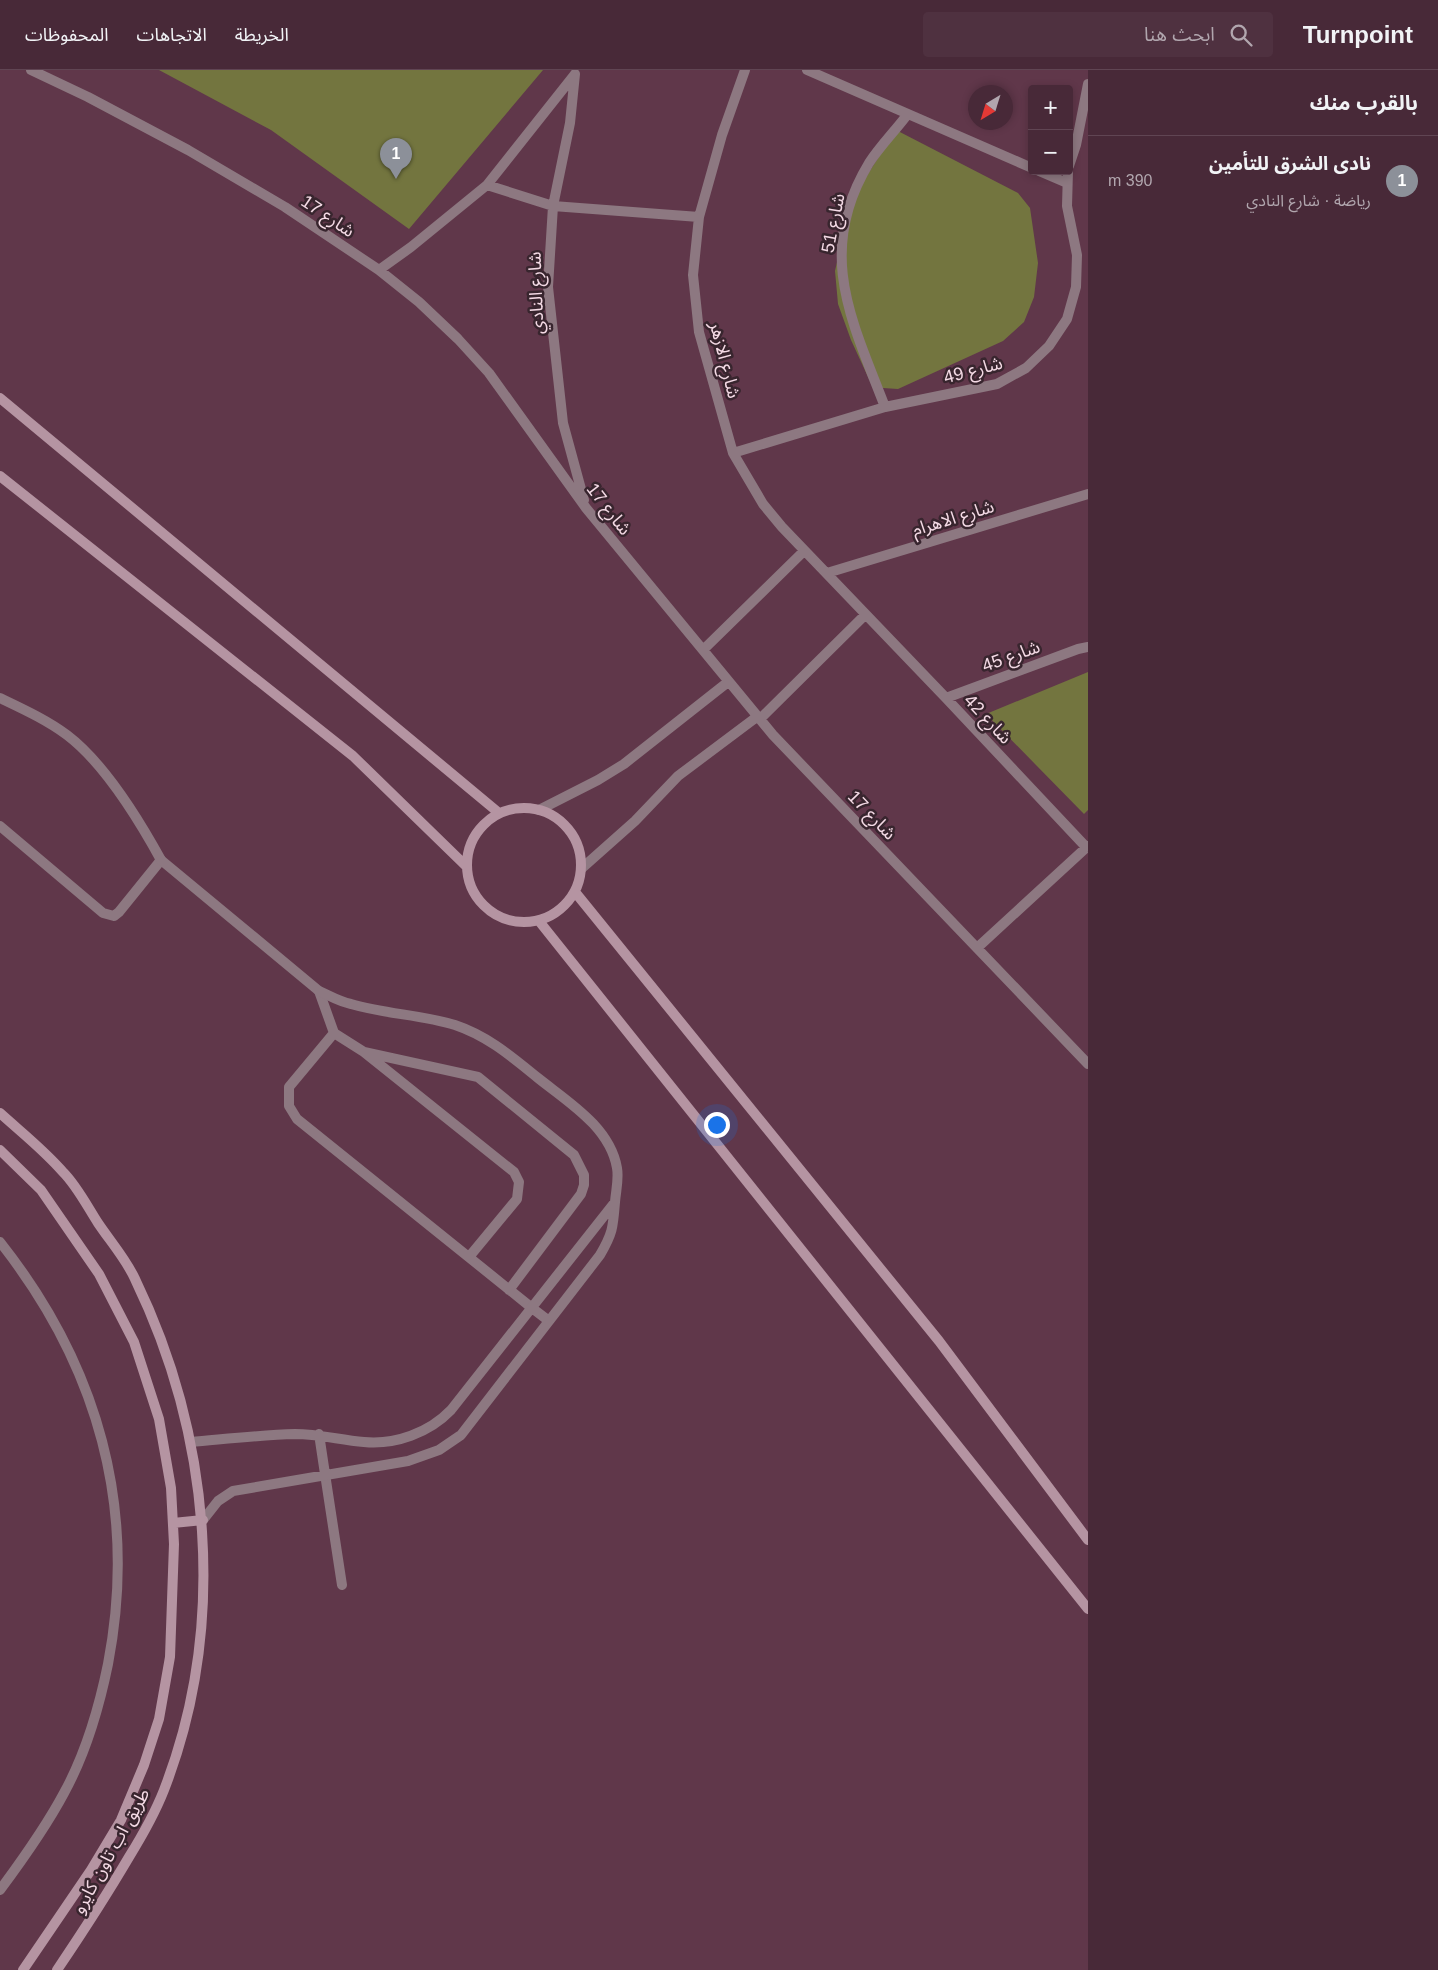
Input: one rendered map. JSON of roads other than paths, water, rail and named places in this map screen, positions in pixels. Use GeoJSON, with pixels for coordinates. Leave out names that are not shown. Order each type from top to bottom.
{"type":"FeatureCollection","features":[{"type":"Feature","properties":{"kind":"main road"},"geometry":{"type":"LineString","coordinates":[[0,398],[499,813]]}},
{"type":"Feature","properties":{"kind":"main road"},"geometry":{"type":"LineString","coordinates":[[0,476],[353,756],[466,866]]}},
{"type":"Feature","properties":{"kind":"main road"},"geometry":{"type":"LineString","coordinates":[[519,808],[539,810],[562,822],[570,832],[580,856],[581,869],[575,892],[560,910],[539,921],[528,923],[504,920],[485,908],[471,889],[466,866],[468,850],[475,834],[486,822],[499,813],[519,808]]}},
{"type":"Feature","properties":{"kind":"main road"},"geometry":{"type":"LineString","coordinates":[[575,892],[939,1341],[1088,1540]]}},
{"type":"Feature","properties":{"kind":"main road"},"geometry":{"type":"LineString","coordinates":[[539,921],[1088,1609]]}},
{"type":"Feature","properties":{"kind":"main road","name":"طريق اب تاون كايرو"},"geometry":{"type":"LineString","coordinates":[[0,1113],[64,1172],[134,1276],[169,1358],[192,1442],[203,1520],[204,1604],[194,1680],[183,1730],[164,1790],[144,1831],[100,1908],[57,1970]]}},
{"type":"Feature","properties":{"kind":"main road","name":"طريق اب تاون كايرو"},"geometry":{"type":"LineString","coordinates":[[0,1150],[41,1190],[99,1274],[134,1342],[159,1419],[171,1488],[174,1544],[170,1657],[159,1719],[144,1765],[121,1820],[96,1862],[23,1970]]}},
{"type":"Feature","properties":{"kind":"main road"},"geometry":{"type":"LineString","coordinates":[[173,1523],[203,1520]]}},
{"type":"Feature","properties":{"kind":"street","name":"شارع 17"},"geometry":{"type":"LineString","coordinates":[[31,70],[88,97],[188,150],[285,207],[379,270],[419,302],[458,339],[489,373],[586,508],[773,735],[1087,1061]]}},
{"type":"Feature","properties":{"kind":"street","name":"شارع الازهر"},"geometry":{"type":"LineString","coordinates":[[745,70],[722,135],[699,217],[692,275],[698,332],[733,454],[763,504],[804,551],[865,615]]}},
{"type":"Feature","properties":{"kind":"street"},"geometry":{"type":"LineString","coordinates":[[807,70],[1028,166]]}},
{"type":"Feature","properties":{"kind":"street","name":"شارع النادي"},"geometry":{"type":"LineString","coordinates":[[379,270],[487,185],[576,72]]}},
{"type":"Feature","properties":{"kind":"street","name":"شارع النادي"},"geometry":{"type":"LineString","coordinates":[[576,72],[570,123],[553,206],[548,287],[563,423],[586,508]]}},
{"type":"Feature","properties":{"kind":"street"},"geometry":{"type":"LineString","coordinates":[[1073,154],[1088,84]]}},
{"type":"Feature","properties":{"kind":"street","name":"شارع 51"},"geometry":{"type":"LineString","coordinates":[[885,407],[851,318],[844,292],[841,265],[842,238],[857,186],[870,162],[907,115]]}},
{"type":"Feature","properties":{"kind":"street"},"geometry":{"type":"LineString","coordinates":[[1047,175],[1067,184]]}},
{"type":"Feature","properties":{"kind":"street","name":"شارع 49"},"geometry":{"type":"LineString","coordinates":[[733,454],[885,407],[997,384],[1026,368],[1049,346],[1067,319],[1076,287],[1077,255],[1070,223],[1068,175]]}},
{"type":"Feature","properties":{"kind":"street"},"geometry":{"type":"LineString","coordinates":[[487,185],[553,206],[699,217]]}},
{"type":"Feature","properties":{"kind":"street","name":"شارع الاهرام"},"geometry":{"type":"LineString","coordinates":[[827,573],[1088,494]]}},
{"type":"Feature","properties":{"kind":"street"},"geometry":{"type":"LineString","coordinates":[[702,650],[804,551]]}},
{"type":"Feature","properties":{"kind":"street"},"geometry":{"type":"LineString","coordinates":[[581,869],[635,821],[678,776],[759,717],[865,615]]}},
{"type":"Feature","properties":{"kind":"street","name":"شارع 42"},"geometry":{"type":"LineString","coordinates":[[865,615],[1087,846]]}},
{"type":"Feature","properties":{"kind":"street","name":"شارع 45"},"geometry":{"type":"LineString","coordinates":[[946,698],[1088,647]]}},
{"type":"Feature","properties":{"kind":"street"},"geometry":{"type":"LineString","coordinates":[[539,810],[598,780],[624,764],[728,682]]}},
{"type":"Feature","properties":{"kind":"street"},"geometry":{"type":"LineString","coordinates":[[0,698],[34,714],[68,736],[92,759],[125,800],[161,860],[319,991],[350,1004],[454,1025],[476,1033],[498,1046],[579,1111],[602,1135],[612,1150],[618,1180],[615,1219],[608,1242],[600,1256],[461,1435],[439,1450],[408,1461],[233,1491],[218,1502],[203,1520]]}},
{"type":"Feature","properties":{"kind":"street"},"geometry":{"type":"LineString","coordinates":[[0,826],[102,913],[109,916],[114,916],[119,912],[161,860]]}},
{"type":"Feature","properties":{"kind":"street"},"geometry":{"type":"LineString","coordinates":[[977,948],[1087,846]]}},
{"type":"Feature","properties":{"kind":"street"},"geometry":{"type":"LineString","coordinates":[[319,991],[334,1033],[364,1052],[514,1172],[519,1182],[517,1199],[469,1257]]}},
{"type":"Feature","properties":{"kind":"street"},"geometry":{"type":"LineString","coordinates":[[334,1033],[290,1087],[289,1106],[297,1119],[549,1321]]}},
{"type":"Feature","properties":{"kind":"street"},"geometry":{"type":"LineString","coordinates":[[364,1052],[478,1077],[574,1155],[584,1175],[584,1185],[581,1194],[509,1290]]}},
{"type":"Feature","properties":{"kind":"street"},"geometry":{"type":"LineString","coordinates":[[192,1442],[293,1434],[319,1434],[366,1442],[392,1441],[419,1433],[440,1422],[615,1202]]}},
{"type":"Feature","properties":{"kind":"street"},"geometry":{"type":"LineString","coordinates":[[0,1242],[22,1270],[46,1306],[69,1350],[88,1395],[103,1443],[113,1491],[118,1540],[118,1589],[113,1638],[102,1691],[86,1742],[65,1791],[38,1838],[0,1890]]}},
{"type":"Feature","properties":{"kind":"street"},"geometry":{"type":"LineString","coordinates":[[319,1434],[342,1585]]}},
{"type":"Feature","properties":{"kind":"place","name":"نادى الشرق للتأمين"},"geometry":{"type":"Point","coordinates":[396,179]}}]}
